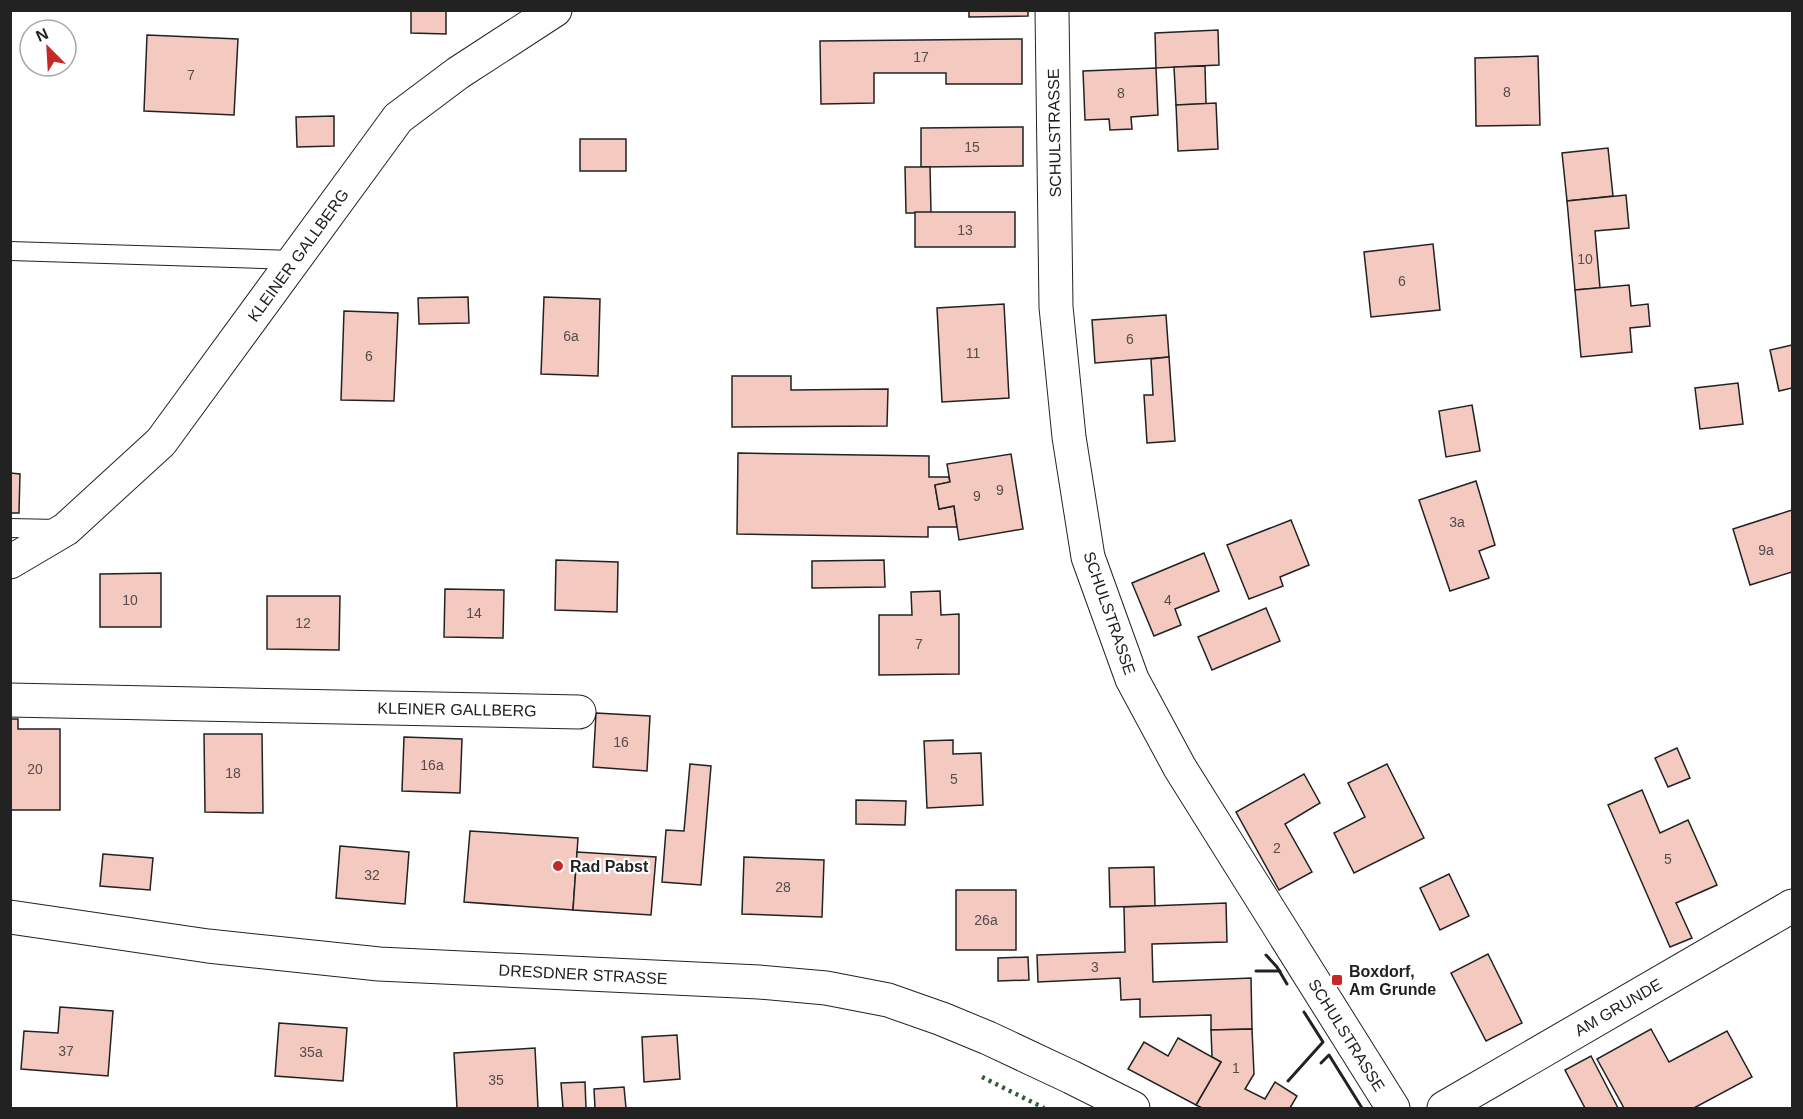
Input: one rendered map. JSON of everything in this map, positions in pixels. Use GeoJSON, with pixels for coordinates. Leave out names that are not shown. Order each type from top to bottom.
{"type":"FeatureCollection","features":[{"type":"Feature","properties":{"kind":"street","name":"KLEINER GALLBERG"},"geometry":{"type":"LineString","coordinates":[[10,562],[66,529],[160,442],[398,117],[458,73],[555,10]]}},
{"type":"Feature","properties":{"kind":"street","name":"SCHULSTRASSE"},"geometry":{"type":"LineString","coordinates":[[1052,10],[1056,307],[1068,437],[1088,556],[1132,679],[1180,768],[1393,1108]]}},
{"type":"Feature","properties":{"kind":"street","name":"KLEINER GALLBERG"},"geometry":{"type":"LineString","coordinates":[[10,700],[579,712]]}},
{"type":"Feature","properties":{"kind":"street","name":"AM GRUNDE"},"geometry":{"type":"LineString","coordinates":[[1444,1108],[1792,906]]}},
{"type":"Feature","properties":{"kind":"street","name":"DRESDNER STRASSE"},"geometry":{"type":"LineString","coordinates":[[10,917],[208,946],[379,964],[759,982],[826,988],[888,1000],[942,1019],[988,1038],[1133,1108]]}},
{"type":"Feature","properties":{"kind":"lane"},"geometry":{"type":"LineString","coordinates":[[10,251],[294,260]]}},
{"type":"Feature","properties":{"kind":"lane"},"geometry":{"type":"LineString","coordinates":[[10,528],[66,529]]}},
{"type":"Feature","properties":{"kind":"building"},"geometry":{"type":"Polygon","coordinates":[[[411,10],[446,10],[446,34],[411,33],[411,10]]]}},
{"type":"Feature","properties":{"kind":"building"},"geometry":{"type":"Polygon","coordinates":[[[969,10],[1028,10],[1028,16],[969,17],[969,10]]]}},
{"type":"Feature","properties":{"kind":"building"},"geometry":{"type":"Polygon","coordinates":[[[1218,30],[1219,65],[1156,68],[1155,33],[1218,30]]]}},
{"type":"Feature","properties":{"kind":"building"},"geometry":{"type":"Polygon","coordinates":[[[147,35],[238,39],[234,115],[144,111],[147,35]]]}},
{"type":"Feature","properties":{"kind":"building"},"geometry":{"type":"Polygon","coordinates":[[[1022,39],[1022,84],[946,84],[946,73],[874,73],[874,103],[821,104],[820,41],[1022,39]]]}},
{"type":"Feature","properties":{"kind":"building"},"geometry":{"type":"Polygon","coordinates":[[[1538,56],[1540,125],[1476,126],[1475,58],[1538,56]]]}},
{"type":"Feature","properties":{"kind":"building"},"geometry":{"type":"Polygon","coordinates":[[[1205,66],[1206,104],[1176,105],[1174,67],[1205,66]]]}},
{"type":"Feature","properties":{"kind":"building"},"geometry":{"type":"Polygon","coordinates":[[[1156,68],[1158,115],[1131,117],[1132,129],[1110,130],[1109,119],[1085,120],[1083,71],[1156,68]]]}},
{"type":"Feature","properties":{"kind":"building"},"geometry":{"type":"Polygon","coordinates":[[[1216,103],[1218,149],[1178,151],[1176,105],[1216,103]]]}},
{"type":"Feature","properties":{"kind":"building"},"geometry":{"type":"Polygon","coordinates":[[[334,116],[334,146],[297,147],[296,117],[334,116]]]}},
{"type":"Feature","properties":{"kind":"building"},"geometry":{"type":"Polygon","coordinates":[[[1023,127],[1023,166],[921,167],[921,128],[1023,127]]]}},
{"type":"Feature","properties":{"kind":"building"},"geometry":{"type":"Polygon","coordinates":[[[580,139],[626,139],[626,171],[580,171],[580,139]]]}},
{"type":"Feature","properties":{"kind":"building"},"geometry":{"type":"Polygon","coordinates":[[[1608,148],[1613,196],[1567,201],[1562,153],[1608,148]]]}},
{"type":"Feature","properties":{"kind":"building"},"geometry":{"type":"Polygon","coordinates":[[[905,167],[930,167],[931,213],[906,213],[905,167]]]}},
{"type":"Feature","properties":{"kind":"building"},"geometry":{"type":"Polygon","coordinates":[[[1626,195],[1629,228],[1595,231],[1600,288],[1575,290],[1567,201],[1626,195]]]}},
{"type":"Feature","properties":{"kind":"building"},"geometry":{"type":"Polygon","coordinates":[[[915,212],[1015,212],[1015,247],[915,247],[915,212]]]}},
{"type":"Feature","properties":{"kind":"building"},"geometry":{"type":"Polygon","coordinates":[[[1433,244],[1440,310],[1371,317],[1364,252],[1433,244]]]}},
{"type":"Feature","properties":{"kind":"building"},"geometry":{"type":"Polygon","coordinates":[[[1629,285],[1631,306],[1648,304],[1650,326],[1630,328],[1632,352],[1581,357],[1575,290],[1629,285]]]}},
{"type":"Feature","properties":{"kind":"building"},"geometry":{"type":"Polygon","coordinates":[[[468,297],[469,323],[419,324],[418,298],[468,297]]]}},
{"type":"Feature","properties":{"kind":"building"},"geometry":{"type":"Polygon","coordinates":[[[544,297],[600,299],[598,376],[541,374],[544,297]]]}},
{"type":"Feature","properties":{"kind":"building"},"geometry":{"type":"Polygon","coordinates":[[[1004,304],[1009,398],[942,402],[937,308],[1004,304]]]}},
{"type":"Feature","properties":{"kind":"building"},"geometry":{"type":"Polygon","coordinates":[[[344,311],[398,313],[394,401],[341,400],[344,311]]]}},
{"type":"Feature","properties":{"kind":"building"},"geometry":{"type":"Polygon","coordinates":[[[1166,315],[1169,357],[1095,363],[1092,320],[1166,315]]]}},
{"type":"Feature","properties":{"kind":"building"},"geometry":{"type":"Polygon","coordinates":[[[1792,345],[1792,388],[1779,391],[1770,350],[1792,345]]]}},
{"type":"Feature","properties":{"kind":"building"},"geometry":{"type":"Polygon","coordinates":[[[1169,357],[1175,441],[1147,443],[1144,395],[1153,395],[1151,359],[1169,357]]]}},
{"type":"Feature","properties":{"kind":"building"},"geometry":{"type":"Polygon","coordinates":[[[732,376],[791,376],[791,390],[888,389],[887,426],[732,427],[732,376]]]}},
{"type":"Feature","properties":{"kind":"building"},"geometry":{"type":"Polygon","coordinates":[[[1738,383],[1743,424],[1700,429],[1695,388],[1738,383]]]}},
{"type":"Feature","properties":{"kind":"building"},"geometry":{"type":"Polygon","coordinates":[[[1472,405],[1480,451],[1446,457],[1439,411],[1472,405]]]}},
{"type":"Feature","properties":{"kind":"building"},"geometry":{"type":"Polygon","coordinates":[[[738,453],[929,456],[929,477],[949,477],[950,482],[935,485],[939,509],[954,506],[957,527],[928,527],[928,537],[737,534],[738,453]]]}},
{"type":"Feature","properties":{"kind":"building"},"geometry":{"type":"Polygon","coordinates":[[[1011,454],[1023,529],[959,540],[954,506],[939,509],[935,485],[950,482],[947,464],[1011,454]]]}},
{"type":"Feature","properties":{"kind":"building"},"geometry":{"type":"Polygon","coordinates":[[[10,473],[20,474],[19,513],[10,513],[10,473]]]}},
{"type":"Feature","properties":{"kind":"building"},"geometry":{"type":"Polygon","coordinates":[[[1476,481],[1495,545],[1479,551],[1489,578],[1450,591],[1419,500],[1476,481]]]}},
{"type":"Feature","properties":{"kind":"building"},"geometry":{"type":"Polygon","coordinates":[[[1792,510],[1792,572],[1750,585],[1733,529],[1792,510]]]}},
{"type":"Feature","properties":{"kind":"building"},"geometry":{"type":"Polygon","coordinates":[[[1291,520],[1309,565],[1280,577],[1283,586],[1249,599],[1227,545],[1291,520]]]}},
{"type":"Feature","properties":{"kind":"building"},"geometry":{"type":"Polygon","coordinates":[[[1204,553],[1219,591],[1175,609],[1181,625],[1154,636],[1132,583],[1204,553]]]}},
{"type":"Feature","properties":{"kind":"building"},"geometry":{"type":"Polygon","coordinates":[[[556,560],[618,562],[617,612],[555,610],[556,560]]]}},
{"type":"Feature","properties":{"kind":"building"},"geometry":{"type":"Polygon","coordinates":[[[884,560],[885,587],[812,588],[812,561],[884,560]]]}},
{"type":"Feature","properties":{"kind":"building"},"geometry":{"type":"Polygon","coordinates":[[[161,573],[161,627],[100,627],[100,574],[161,573]]]}},
{"type":"Feature","properties":{"kind":"building"},"geometry":{"type":"Polygon","coordinates":[[[445,589],[504,590],[503,638],[444,637],[445,589]]]}},
{"type":"Feature","properties":{"kind":"building"},"geometry":{"type":"Polygon","coordinates":[[[940,591],[941,615],[959,614],[959,674],[879,675],[879,615],[912,615],[911,592],[940,591]]]}},
{"type":"Feature","properties":{"kind":"building"},"geometry":{"type":"Polygon","coordinates":[[[267,596],[340,596],[339,650],[267,649],[267,596]]]}},
{"type":"Feature","properties":{"kind":"building"},"geometry":{"type":"Polygon","coordinates":[[[1266,608],[1280,641],[1212,670],[1198,637],[1266,608]]]}},
{"type":"Feature","properties":{"kind":"building"},"geometry":{"type":"Polygon","coordinates":[[[596,713],[650,716],[647,771],[593,767],[596,713]]]}},
{"type":"Feature","properties":{"kind":"building"},"geometry":{"type":"Polygon","coordinates":[[[10,719],[18,719],[18,729],[60,729],[60,810],[10,810],[10,719]]]}},
{"type":"Feature","properties":{"kind":"building"},"geometry":{"type":"Polygon","coordinates":[[[204,734],[262,734],[263,813],[205,812],[204,734]]]}},
{"type":"Feature","properties":{"kind":"building"},"geometry":{"type":"Polygon","coordinates":[[[404,737],[462,739],[460,793],[402,791],[404,737]]]}},
{"type":"Feature","properties":{"kind":"building"},"geometry":{"type":"Polygon","coordinates":[[[953,740],[953,754],[981,753],[983,805],[927,808],[924,741],[953,740]]]}},
{"type":"Feature","properties":{"kind":"building"},"geometry":{"type":"Polygon","coordinates":[[[1677,748],[1690,778],[1668,787],[1655,758],[1677,748]]]}},
{"type":"Feature","properties":{"kind":"building"},"geometry":{"type":"Polygon","coordinates":[[[690,764],[711,766],[701,885],[662,882],[666,830],[684,831],[690,764]]]}},
{"type":"Feature","properties":{"kind":"building"},"geometry":{"type":"Polygon","coordinates":[[[1387,764],[1424,838],[1354,873],[1334,833],[1365,817],[1348,783],[1387,764]]]}},
{"type":"Feature","properties":{"kind":"building"},"geometry":{"type":"Polygon","coordinates":[[[1304,774],[1320,803],[1285,824],[1312,872],[1279,890],[1236,812],[1304,774]]]}},
{"type":"Feature","properties":{"kind":"building"},"geometry":{"type":"Polygon","coordinates":[[[1642,790],[1660,833],[1688,820],[1717,885],[1676,903],[1692,938],[1670,947],[1608,805],[1642,790]]]}},
{"type":"Feature","properties":{"kind":"building"},"geometry":{"type":"Polygon","coordinates":[[[856,800],[906,801],[905,825],[856,824],[856,800]]]}},
{"type":"Feature","properties":{"kind":"building"},"geometry":{"type":"Polygon","coordinates":[[[470,831],[578,838],[573,910],[464,902],[470,831]]]}},
{"type":"Feature","properties":{"kind":"building"},"geometry":{"type":"Polygon","coordinates":[[[340,846],[409,852],[405,904],[336,898],[340,846]]]}},
{"type":"Feature","properties":{"kind":"building"},"geometry":{"type":"Polygon","coordinates":[[[577,852],[656,857],[651,915],[573,910],[577,852]]]}},
{"type":"Feature","properties":{"kind":"building"},"geometry":{"type":"Polygon","coordinates":[[[103,854],[153,858],[150,890],[100,886],[103,854]]]}},
{"type":"Feature","properties":{"kind":"building"},"geometry":{"type":"Polygon","coordinates":[[[744,857],[824,860],[822,917],[742,914],[744,857]]]}},
{"type":"Feature","properties":{"kind":"building"},"geometry":{"type":"Polygon","coordinates":[[[1154,867],[1155,906],[1110,907],[1109,868],[1154,867]]]}},
{"type":"Feature","properties":{"kind":"building"},"geometry":{"type":"Polygon","coordinates":[[[1449,874],[1469,916],[1440,930],[1420,888],[1449,874]]]}},
{"type":"Feature","properties":{"kind":"building"},"geometry":{"type":"Polygon","coordinates":[[[956,890],[1016,890],[1016,950],[956,950],[956,890]]]}},
{"type":"Feature","properties":{"kind":"building"},"geometry":{"type":"Polygon","coordinates":[[[1226,903],[1227,942],[1152,944],[1153,982],[1251,978],[1252,1029],[1211,1030],[1211,1015],[1140,1017],[1140,999],[1121,1000],[1120,978],[1038,982],[1037,955],[1125,952],[1124,907],[1226,903]]]}},
{"type":"Feature","properties":{"kind":"building"},"geometry":{"type":"Polygon","coordinates":[[[1488,954],[1522,1023],[1486,1041],[1451,973],[1488,954]]]}},
{"type":"Feature","properties":{"kind":"building"},"geometry":{"type":"Polygon","coordinates":[[[1028,957],[1029,980],[998,981],[998,958],[1028,957]]]}},
{"type":"Feature","properties":{"kind":"building"},"geometry":{"type":"Polygon","coordinates":[[[60,1007],[113,1011],[108,1076],[21,1069],[24,1031],[58,1033],[60,1007]]]}},
{"type":"Feature","properties":{"kind":"building"},"geometry":{"type":"Polygon","coordinates":[[[279,1023],[347,1028],[343,1081],[275,1076],[279,1023]]]}},
{"type":"Feature","properties":{"kind":"building"},"geometry":{"type":"Polygon","coordinates":[[[1252,1029],[1254,1074],[1245,1089],[1265,1099],[1275,1082],[1297,1096],[1290,1108],[1202,1108],[1196,1105],[1221,1062],[1212,1057],[1211,1030],[1252,1029]]]}},
{"type":"Feature","properties":{"kind":"building"},"geometry":{"type":"Polygon","coordinates":[[[1651,1029],[1669,1062],[1727,1031],[1752,1077],[1694,1108],[1624,1108],[1597,1059],[1651,1029]]]}},
{"type":"Feature","properties":{"kind":"building"},"geometry":{"type":"Polygon","coordinates":[[[677,1035],[680,1079],[644,1082],[642,1037],[677,1035]]]}},
{"type":"Feature","properties":{"kind":"building"},"geometry":{"type":"Polygon","coordinates":[[[1178,1038],[1221,1062],[1196,1105],[1128,1069],[1144,1042],[1168,1056],[1178,1038]]]}},
{"type":"Feature","properties":{"kind":"building"},"geometry":{"type":"Polygon","coordinates":[[[535,1048],[538,1108],[457,1108],[454,1053],[535,1048]]]}},
{"type":"Feature","properties":{"kind":"building"},"geometry":{"type":"Polygon","coordinates":[[[1591,1056],[1618,1108],[1585,1108],[1565,1070],[1591,1056]]]}},
{"type":"Feature","properties":{"kind":"building"},"geometry":{"type":"Polygon","coordinates":[[[585,1082],[586,1108],[563,1108],[561,1083],[585,1082]]]}},
{"type":"Feature","properties":{"kind":"building"},"geometry":{"type":"Polygon","coordinates":[[[624,1087],[626,1108],[595,1108],[594,1089],[624,1087]]]}},
{"type":"Feature","properties":{"kind":"hedge"},"geometry":{"type":"LineString","coordinates":[[982,1077],[1044,1108]]}},
{"type":"Feature","properties":{"kind":"wall"},"geometry":{"type":"LineString","coordinates":[[1266,955],[1277,967],[1287,984]]}},
{"type":"Feature","properties":{"kind":"wall"},"geometry":{"type":"LineString","coordinates":[[1256,971],[1280,971]]}},
{"type":"Feature","properties":{"kind":"wall"},"geometry":{"type":"LineString","coordinates":[[1288,1081],[1323,1042],[1304,1012]]}},
{"type":"Feature","properties":{"kind":"wall"},"geometry":{"type":"LineString","coordinates":[[1321,1063],[1329,1055],[1362,1108]]}},
{"type":"Feature","properties":{"kind":"place","name":"Rad Pabst"},"geometry":{"type":"Point","coordinates":[558,866]}},
{"type":"Feature","properties":{"kind":"place","name":"Boxdorf, Am Grunde"},"geometry":{"type":"Point","coordinates":[1337,980]}}]}
